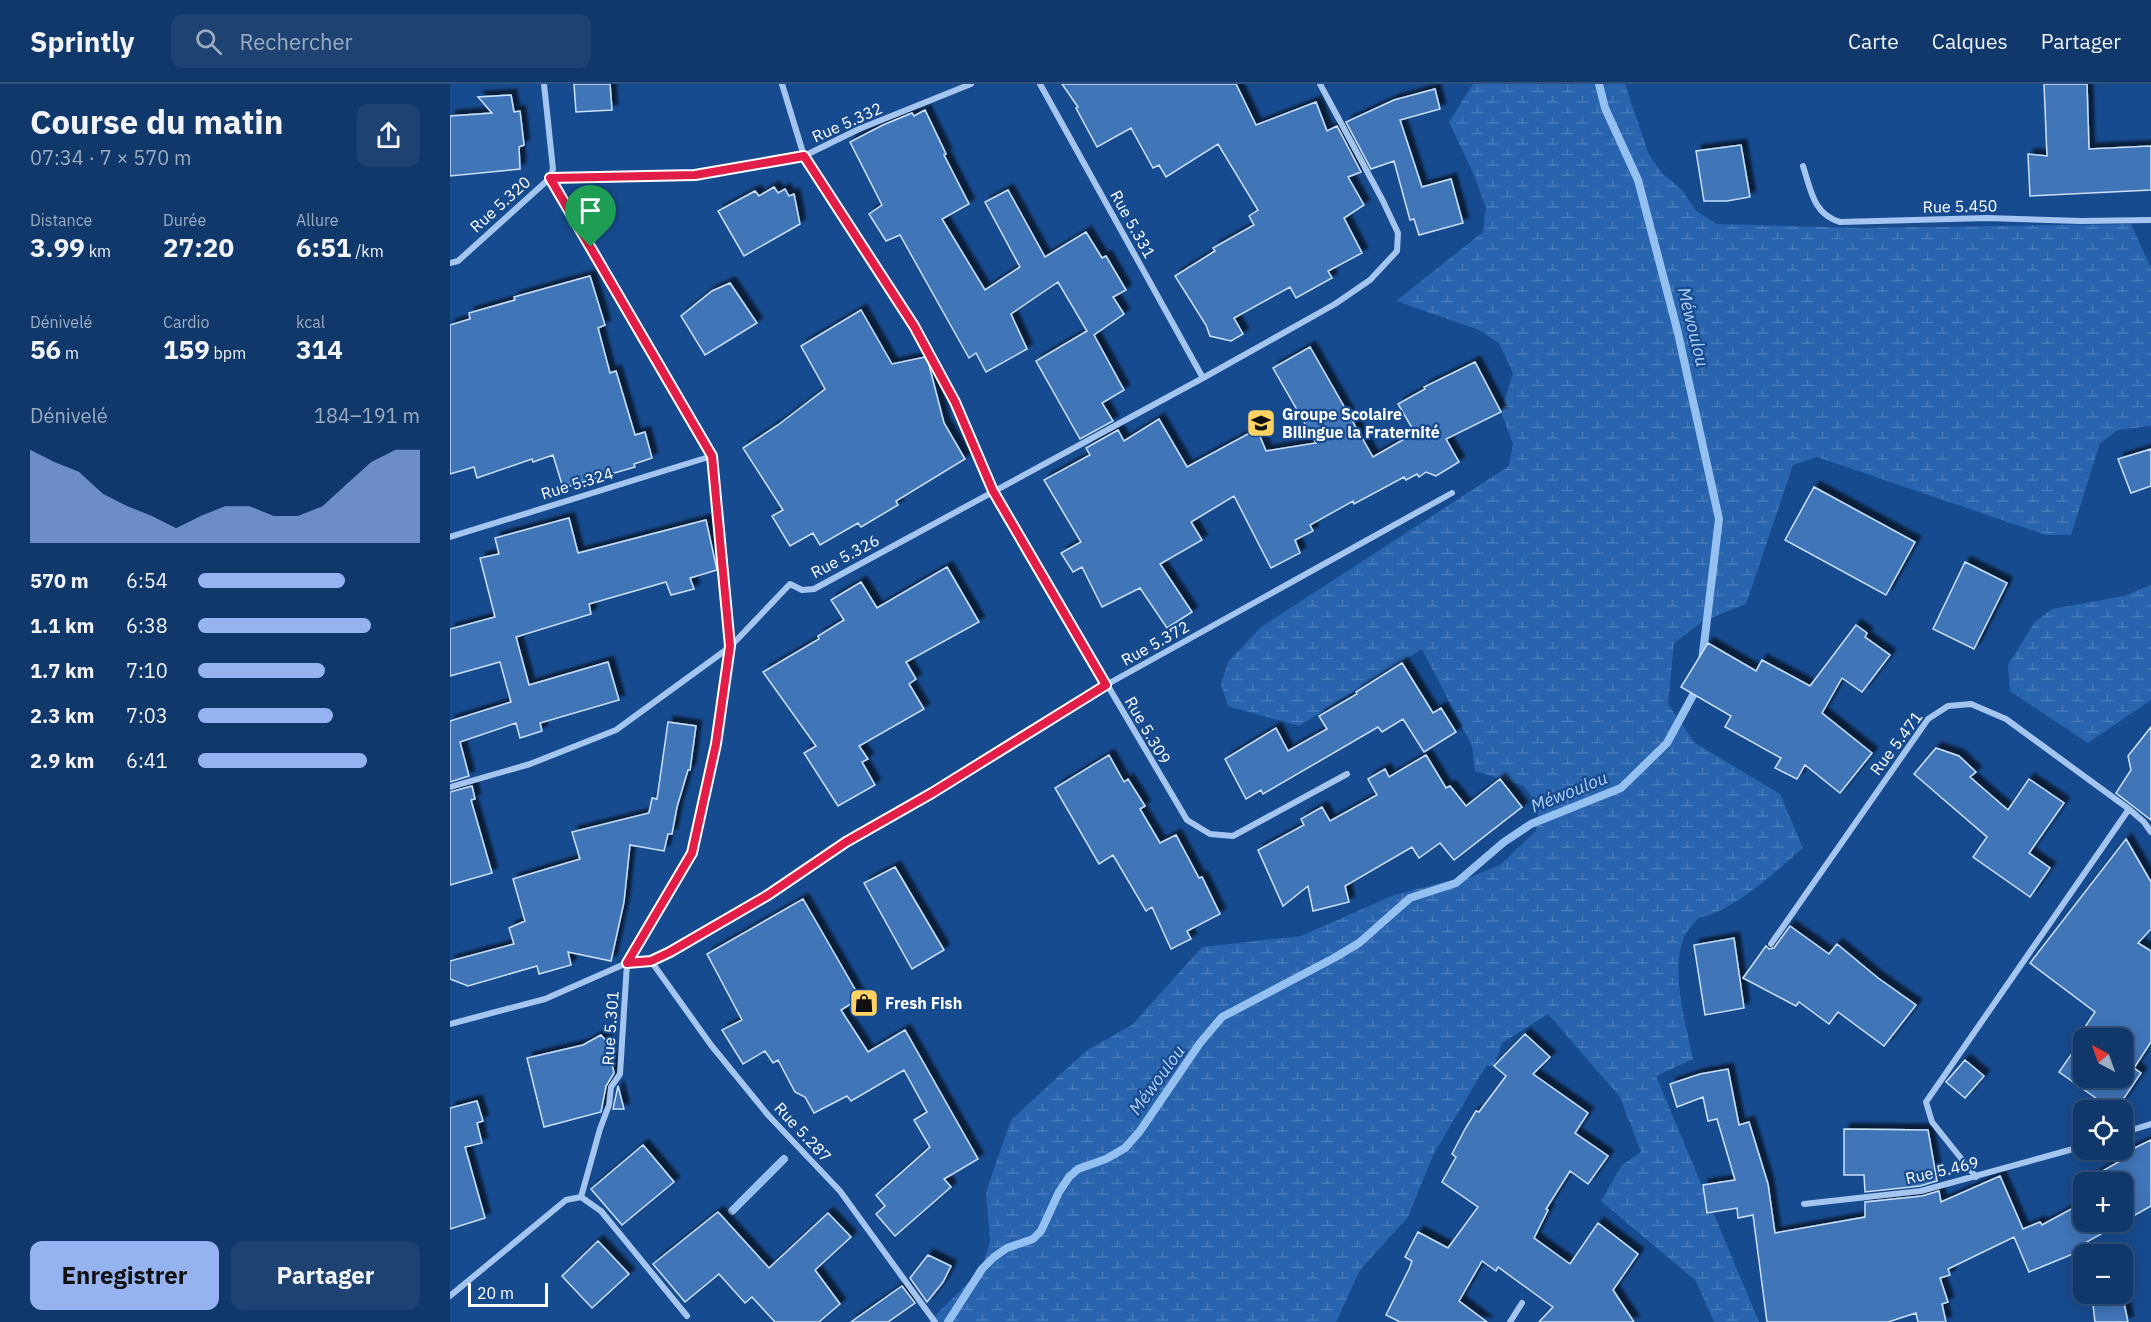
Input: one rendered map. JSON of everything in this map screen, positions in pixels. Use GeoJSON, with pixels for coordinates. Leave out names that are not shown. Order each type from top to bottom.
{"type":"FeatureCollection","features":[{"type":"Feature","properties":{"kind":"street","name":"Rue 5.320"},"geometry":{"type":"LineString","coordinates":[[450,263],[458,261],[550,178],[553,169],[544,84]]}},
{"type":"Feature","properties":{"kind":"street","name":"Rue 5.309"},"geometry":{"type":"LineString","coordinates":[[782,84],[804,156],[914,326],[955,402],[993,491],[1187,820],[1210,834],[1233,836],[1347,774]]}},
{"type":"Feature","properties":{"kind":"street","name":"Rue 5.332"},"geometry":{"type":"LineString","coordinates":[[550,178],[695,175],[804,156],[859,129],[971,84]]}},
{"type":"Feature","properties":{"kind":"street","name":"Rue 5.331"},"geometry":{"type":"LineString","coordinates":[[1040,84],[1203,378]]}},
{"type":"Feature","properties":{"kind":"street","name":"Rue 5.326"},"geometry":{"type":"LineString","coordinates":[[450,787],[530,764],[615,730],[730,646],[790,584],[802,590],[814,589],[1203,378],[1335,304],[1370,280],[1397,251],[1398,233],[1320,84]]}},
{"type":"Feature","properties":{"kind":"street","name":"Rue 5.450"},"geometry":{"type":"LineString","coordinates":[[1803,166],[1817,207],[1828,218],[1840,222],[1987,218],[2081,221],[2151,220]]}},
{"type":"Feature","properties":{"kind":"street","name":"Rue 5.301"},"geometry":{"type":"LineString","coordinates":[[550,178],[712,456],[730,646],[716,744],[692,853],[627,963],[620,1074],[611,1088],[609,1105],[581,1197]]}},
{"type":"Feature","properties":{"kind":"street","name":"Rue 5.324"},"geometry":{"type":"LineString","coordinates":[[450,537],[712,456]]}},
{"type":"Feature","properties":{"kind":"street","name":"Rue 5.372"},"geometry":{"type":"LineString","coordinates":[[450,1024],[545,999],[627,963],[651,961],[670,952],[768,895],[846,842],[932,793],[1106,685],[1452,493]]}},
{"type":"Feature","properties":{"kind":"street","name":"Rue 5.471"},"geometry":{"type":"LineString","coordinates":[[1771,944],[1928,719],[1947,706],[1971,704],[2006,719],[2129,809],[2145,822],[2151,832]]}},
{"type":"Feature","properties":{"kind":"street"},"geometry":{"type":"LineString","coordinates":[[1976,1177],[1932,1122],[1926,1102],[2129,809]]}},
{"type":"Feature","properties":{"kind":"street","name":"Rue 5.287"},"geometry":{"type":"LineString","coordinates":[[651,961],[711,1045],[768,1115],[840,1191],[935,1322]]}},
{"type":"Feature","properties":{"kind":"street"},"geometry":{"type":"LineString","coordinates":[[2133,1130],[2151,1124]]}},
{"type":"Feature","properties":{"kind":"street","name":"Rue 5.469"},"geometry":{"type":"LineString","coordinates":[[1804,1204],[1921,1191],[2073,1149]]}},
{"type":"Feature","properties":{"kind":"street"},"geometry":{"type":"LineString","coordinates":[[450,1296],[566,1200],[581,1197],[601,1211],[687,1316]]}},
{"type":"Feature","properties":{"kind":"street"},"geometry":{"type":"LineString","coordinates":[[1510,1322],[1522,1303]]}},
{"type":"Feature","properties":{"kind":"green space"},"geometry":{"type":"Polygon","coordinates":[[[1473,84],[1625,84],[1649,155],[1663,174],[1682,190],[1696,211],[1717,224],[1858,228],[2131,224],[2151,268],[2151,426],[2118,430],[2100,443],[2071,535],[2046,535],[1817,457],[1793,465],[1746,604],[1703,621],[1674,643],[1668,704],[1695,743],[1780,794],[1803,848],[1739,899],[1725,908],[1698,918],[1687,932],[1680,951],[1679,982],[1693,1059],[1656,1076],[1759,1322],[1714,1322],[1696,1281],[1601,1201],[1622,1165],[1641,1152],[1620,1097],[1548,1014],[1502,1043],[1494,1066],[1486,1066],[1434,1153],[1408,1217],[1360,1270],[1336,1322],[929,1322],[982,1269],[990,1241],[986,1192],[1011,1120],[1087,1050],[1132,1025],[1202,947],[1301,936],[1394,895],[1448,881],[1456,883],[1500,865],[1536,831],[1539,807],[1524,786],[1475,771],[1472,746],[1422,649],[1299,726],[1228,706],[1221,684],[1228,662],[1261,627],[1509,466],[1513,444],[1501,412],[1513,373],[1499,343],[1479,330],[1396,301],[1483,232],[1486,208],[1474,175],[1449,122],[1473,84]]]}},
{"type":"Feature","properties":{"kind":"green space"},"geometry":{"type":"Polygon","coordinates":[[[2151,585],[2151,700],[2088,743],[2010,691],[2008,665],[2035,622],[2052,609],[2124,596],[2151,585]]]}},
{"type":"Feature","properties":{"kind":"building"},"geometry":{"type":"Polygon","coordinates":[[[574,84],[610,84],[612,110],[576,112],[574,84]]]}},
{"type":"Feature","properties":{"kind":"building"},"geometry":{"type":"Polygon","coordinates":[[[1062,84],[1236,84],[1256,125],[1316,102],[1327,131],[1337,126],[1361,172],[1348,177],[1364,205],[1344,218],[1362,253],[1328,271],[1332,278],[1296,298],[1290,287],[1234,318],[1243,334],[1231,341],[1210,336],[1206,325],[1175,276],[1215,251],[1213,248],[1254,225],[1249,216],[1258,210],[1218,144],[1166,177],[1159,165],[1153,168],[1131,128],[1097,147],[1076,108],[1078,107],[1062,84]]]}},
{"type":"Feature","properties":{"kind":"building"},"geometry":{"type":"Polygon","coordinates":[[[2044,84],[2087,84],[2089,149],[2151,146],[2151,190],[2030,196],[2028,154],[2047,156],[2044,84]]]}},
{"type":"Feature","properties":{"kind":"building"},"geometry":{"type":"Polygon","coordinates":[[[1435,89],[1440,109],[1400,120],[1422,187],[1451,179],[1463,223],[1419,235],[1414,219],[1410,220],[1394,161],[1371,169],[1346,122],[1394,100],[1435,89]]]}},
{"type":"Feature","properties":{"kind":"building"},"geometry":{"type":"Polygon","coordinates":[[[511,95],[514,112],[520,111],[524,145],[519,147],[520,169],[450,176],[450,116],[492,113],[478,97],[511,95]]]}},
{"type":"Feature","properties":{"kind":"building"},"geometry":{"type":"Polygon","coordinates":[[[925,110],[946,154],[944,155],[969,204],[942,219],[985,290],[1020,267],[985,202],[1008,190],[1045,257],[1086,232],[1102,258],[1106,256],[1126,290],[1113,297],[1124,314],[1094,335],[1124,390],[1102,403],[1113,421],[1080,439],[1036,361],[1087,331],[1058,282],[1011,314],[1027,349],[986,372],[976,353],[969,358],[900,235],[886,241],[869,214],[882,205],[850,142],[883,125],[912,113],[914,116],[925,110]]]}},
{"type":"Feature","properties":{"kind":"building"},"geometry":{"type":"Polygon","coordinates":[[[1741,145],[1750,197],[1727,201],[1704,201],[1696,151],[1741,145]]]}},
{"type":"Feature","properties":{"kind":"building"},"geometry":{"type":"Polygon","coordinates":[[[774,187],[778,193],[785,189],[789,196],[794,194],[800,224],[744,256],[718,211],[755,191],[759,196],[774,187]]]}},
{"type":"Feature","properties":{"kind":"building"},"geometry":{"type":"Polygon","coordinates":[[[590,276],[605,325],[598,328],[610,373],[616,371],[635,435],[645,432],[652,458],[634,464],[635,467],[563,488],[553,455],[533,462],[532,459],[477,478],[474,467],[450,474],[450,325],[470,319],[469,313],[515,300],[514,297],[590,276]]]}},
{"type":"Feature","properties":{"kind":"building"},"geometry":{"type":"Polygon","coordinates":[[[730,283],[757,323],[705,355],[681,316],[712,291],[730,283]]]}},
{"type":"Feature","properties":{"kind":"building"},"geometry":{"type":"Polygon","coordinates":[[[861,310],[892,364],[925,357],[944,423],[965,459],[896,501],[898,505],[861,527],[858,523],[820,545],[813,533],[790,546],[772,516],[783,510],[743,448],[825,389],[801,346],[861,310]]]}},
{"type":"Feature","properties":{"kind":"building"},"geometry":{"type":"Polygon","coordinates":[[[1310,347],[1373,457],[1415,433],[1398,404],[1425,389],[1424,387],[1475,362],[1501,412],[1446,439],[1459,462],[1436,476],[1426,472],[1419,477],[1417,474],[1406,480],[1404,477],[1354,504],[1353,501],[1310,525],[1313,531],[1295,540],[1300,553],[1271,568],[1234,496],[1191,522],[1202,540],[1160,564],[1192,612],[1167,628],[1140,588],[1102,607],[1082,567],[1073,572],[1061,553],[1081,542],[1044,480],[1090,455],[1086,448],[1118,430],[1124,441],[1159,419],[1187,467],[1257,429],[1266,451],[1316,443],[1273,368],[1310,347]]]}},
{"type":"Feature","properties":{"kind":"building"},"geometry":{"type":"Polygon","coordinates":[[[2151,449],[2151,486],[2131,493],[2118,459],[2151,449]]]}},
{"type":"Feature","properties":{"kind":"building"},"geometry":{"type":"Polygon","coordinates":[[[1814,487],[1915,542],[1886,595],[1785,540],[1814,487]]]}},
{"type":"Feature","properties":{"kind":"building"},"geometry":{"type":"Polygon","coordinates":[[[569,518],[578,553],[706,520],[717,570],[690,578],[694,589],[671,595],[666,582],[589,604],[591,614],[516,637],[529,685],[608,662],[619,700],[540,723],[542,731],[520,738],[516,723],[460,742],[469,776],[450,782],[450,721],[511,702],[500,662],[450,676],[450,629],[495,617],[480,558],[499,554],[495,538],[569,518]]]}},
{"type":"Feature","properties":{"kind":"building"},"geometry":{"type":"Polygon","coordinates":[[[1965,562],[2007,583],[1974,649],[1933,629],[1965,562]]]}},
{"type":"Feature","properties":{"kind":"building"},"geometry":{"type":"Polygon","coordinates":[[[947,567],[979,622],[906,662],[916,679],[909,684],[924,709],[859,746],[868,759],[862,762],[875,785],[838,806],[804,753],[816,746],[763,672],[819,639],[818,636],[844,620],[831,600],[861,582],[877,608],[947,567]]]}},
{"type":"Feature","properties":{"kind":"building"},"geometry":{"type":"Polygon","coordinates":[[[1856,625],[1867,633],[1865,637],[1890,655],[1862,692],[1842,678],[1822,713],[1872,753],[1840,793],[1805,765],[1797,779],[1775,768],[1781,758],[1725,727],[1731,716],[1681,687],[1708,643],[1756,671],[1762,660],[1810,686],[1856,625]]]}},
{"type":"Feature","properties":{"kind":"building"},"geometry":{"type":"Polygon","coordinates":[[[1402,663],[1433,713],[1441,708],[1456,732],[1424,752],[1403,719],[1382,732],[1378,727],[1263,794],[1261,790],[1246,799],[1225,759],[1276,728],[1288,751],[1327,729],[1319,716],[1357,694],[1356,692],[1402,663]]]}},
{"type":"Feature","properties":{"kind":"building"},"geometry":{"type":"Polygon","coordinates":[[[668,722],[696,726],[690,770],[688,770],[677,807],[672,834],[668,834],[664,851],[630,845],[624,902],[611,961],[568,952],[571,965],[539,974],[537,966],[468,986],[450,979],[450,961],[514,944],[509,928],[525,921],[513,879],[580,859],[572,832],[649,813],[652,798],[657,799],[668,722]]]}},
{"type":"Feature","properties":{"kind":"building"},"geometry":{"type":"Polygon","coordinates":[[[2151,727],[2151,820],[2116,793],[2131,770],[2128,756],[2151,727]]]}},
{"type":"Feature","properties":{"kind":"building"},"geometry":{"type":"Polygon","coordinates":[[[1936,748],[1959,756],[1976,772],[1970,777],[2008,810],[2029,779],[2064,803],[2029,853],[2050,868],[2030,897],[1973,857],[1987,837],[1914,774],[1936,748]]]}},
{"type":"Feature","properties":{"kind":"building"},"geometry":{"type":"Polygon","coordinates":[[[1109,755],[1124,782],[1128,779],[1145,806],[1140,809],[1160,843],[1176,835],[1199,878],[1202,877],[1220,914],[1187,931],[1191,939],[1171,949],[1152,907],[1146,911],[1113,855],[1099,864],[1055,788],[1109,755]]]}},
{"type":"Feature","properties":{"kind":"building"},"geometry":{"type":"Polygon","coordinates":[[[1426,755],[1446,788],[1450,786],[1466,806],[1500,779],[1522,807],[1454,860],[1440,843],[1419,858],[1412,847],[1345,886],[1349,902],[1313,911],[1308,886],[1283,906],[1258,850],[1304,825],[1301,819],[1322,807],[1330,821],[1377,795],[1368,779],[1385,769],[1389,777],[1426,755]]]}},
{"type":"Feature","properties":{"kind":"building"},"geometry":{"type":"Polygon","coordinates":[[[472,786],[475,799],[471,800],[492,873],[450,885],[450,792],[472,786]]]}},
{"type":"Feature","properties":{"kind":"building"},"geometry":{"type":"Polygon","coordinates":[[[2126,839],[2151,882],[2151,929],[2138,943],[2151,951],[2151,1042],[2134,1068],[2141,1073],[2133,1085],[2133,1028],[2085,1027],[2095,1012],[2030,963],[2126,839]]]}},
{"type":"Feature","properties":{"kind":"building"},"geometry":{"type":"Polygon","coordinates":[[[895,867],[944,950],[912,969],[864,883],[895,867]]]}},
{"type":"Feature","properties":{"kind":"building"},"geometry":{"type":"Polygon","coordinates":[[[803,899],[860,998],[841,1010],[868,1052],[905,1030],[978,1159],[944,1179],[951,1187],[895,1236],[876,1214],[885,1206],[876,1195],[930,1147],[914,1120],[927,1112],[904,1070],[851,1101],[847,1096],[814,1113],[805,1097],[795,1092],[778,1060],[773,1063],[765,1051],[743,1064],[722,1030],[742,1020],[707,954],[803,899]]]}},
{"type":"Feature","properties":{"kind":"building"},"geometry":{"type":"Polygon","coordinates":[[[1790,926],[1829,954],[1837,944],[1878,978],[1916,1005],[1884,1046],[1838,1012],[1829,1024],[1799,1002],[1796,1006],[1743,978],[1766,946],[1769,949],[1774,948],[1790,926]]]}},
{"type":"Feature","properties":{"kind":"building"},"geometry":{"type":"Polygon","coordinates":[[[1734,938],[1744,1008],[1705,1015],[1694,945],[1734,938]]]}},
{"type":"Feature","properties":{"kind":"building"},"geometry":{"type":"Polygon","coordinates":[[[1525,1034],[1550,1057],[1533,1074],[1588,1113],[1575,1133],[1608,1156],[1588,1184],[1570,1171],[1546,1209],[1548,1210],[1534,1238],[1570,1264],[1598,1223],[1638,1254],[1613,1290],[1634,1322],[1539,1322],[1553,1307],[1498,1267],[1496,1271],[1482,1261],[1459,1301],[1487,1322],[1400,1322],[1386,1315],[1409,1269],[1412,1261],[1405,1257],[1418,1232],[1448,1248],[1478,1207],[1442,1182],[1456,1157],[1452,1154],[1465,1129],[1476,1111],[1479,1112],[1506,1076],[1494,1066],[1525,1034]]]}},
{"type":"Feature","properties":{"kind":"building"},"geometry":{"type":"Polygon","coordinates":[[[601,1035],[610,1045],[614,1073],[606,1086],[601,1112],[544,1127],[527,1058],[583,1045],[601,1035]]]}},
{"type":"Feature","properties":{"kind":"building"},"geometry":{"type":"Polygon","coordinates":[[[2073,1052],[2073,1082],[2059,1072],[2073,1052]]]}},
{"type":"Feature","properties":{"kind":"building"},"geometry":{"type":"Polygon","coordinates":[[[1965,1060],[1984,1076],[1965,1098],[1946,1082],[1965,1060]]]}},
{"type":"Feature","properties":{"kind":"building"},"geometry":{"type":"Polygon","coordinates":[[[1728,1069],[1739,1125],[1749,1122],[1768,1184],[1775,1233],[1865,1217],[1865,1202],[1922,1196],[1939,1191],[1941,1202],[2000,1176],[2023,1229],[2040,1222],[2042,1225],[2073,1208],[2073,1232],[2104,1232],[2083,1244],[2073,1244],[2073,1254],[2029,1272],[2014,1237],[1948,1269],[1950,1275],[1940,1278],[1948,1302],[1942,1304],[1946,1322],[1918,1322],[1916,1313],[1888,1322],[1767,1322],[1753,1215],[1738,1218],[1737,1208],[1707,1213],[1703,1185],[1735,1180],[1717,1119],[1708,1121],[1703,1097],[1677,1107],[1670,1084],[1700,1074],[1728,1069]]]}},
{"type":"Feature","properties":{"kind":"building"},"geometry":{"type":"Polygon","coordinates":[[[618,1086],[624,1109],[613,1109],[618,1086]]]}},
{"type":"Feature","properties":{"kind":"building"},"geometry":{"type":"Polygon","coordinates":[[[2082,1088],[2131,1088],[2123,1100],[2099,1100],[2082,1088]]]}},
{"type":"Feature","properties":{"kind":"building"},"geometry":{"type":"Polygon","coordinates":[[[477,1101],[483,1121],[477,1123],[482,1143],[465,1147],[485,1218],[450,1229],[450,1108],[477,1101]]]}},
{"type":"Feature","properties":{"kind":"building"},"geometry":{"type":"Polygon","coordinates":[[[1844,1129],[1928,1130],[1937,1181],[1920,1186],[1865,1192],[1864,1175],[1844,1175],[1844,1129]]]}},
{"type":"Feature","properties":{"kind":"building"},"geometry":{"type":"Polygon","coordinates":[[[2151,1140],[2151,1206],[2133,1216],[2133,1172],[2101,1172],[2122,1160],[2133,1160],[2133,1149],[2151,1140]]]}},
{"type":"Feature","properties":{"kind":"building"},"geometry":{"type":"Polygon","coordinates":[[[643,1145],[674,1182],[622,1225],[591,1189],[643,1145]]]}},
{"type":"Feature","properties":{"kind":"building"},"geometry":{"type":"Polygon","coordinates":[[[718,1212],[769,1268],[828,1213],[851,1237],[815,1270],[840,1304],[819,1322],[775,1322],[752,1297],[745,1303],[719,1274],[685,1302],[653,1264],[718,1212]]]}},
{"type":"Feature","properties":{"kind":"building"},"geometry":{"type":"Polygon","coordinates":[[[598,1241],[629,1274],[592,1308],[562,1276],[598,1241]]]}},
{"type":"Feature","properties":{"kind":"building"},"geometry":{"type":"Polygon","coordinates":[[[928,1255],[951,1266],[943,1282],[927,1302],[910,1278],[928,1255]]]}},
{"type":"Feature","properties":{"kind":"building"},"geometry":{"type":"Polygon","coordinates":[[[902,1286],[915,1303],[888,1322],[851,1322],[902,1286]]]}},
{"type":"Feature","properties":{"kind":"building"},"geometry":{"type":"Polygon","coordinates":[[[2093,1304],[2124,1304],[2128,1322],[2095,1322],[2093,1304]]]}},
{"type":"Feature","properties":{"kind":"waterway","name":"Méwoulou"},"geometry":{"type":"LineString","coordinates":[[1599,84],[1605,108],[1638,180],[1678,333],[1719,519],[1702,661]]}},
{"type":"Feature","properties":{"kind":"waterway","name":"Méwoulou"},"geometry":{"type":"LineString","coordinates":[[948,1322],[982,1269],[994,1257],[1007,1248],[1033,1239],[1041,1231],[1059,1192],[1069,1177],[1078,1169],[1106,1159],[1125,1148],[1140,1131],[1200,1043],[1222,1017],[1359,943],[1410,898],[1456,883],[1504,842],[1531,824],[1621,788],[1667,743],[1698,686]]}},
{"type":"Feature","properties":{"kind":"waterway"},"geometry":{"type":"LineString","coordinates":[[732,1211],[784,1159]]}},
{"type":"Feature","properties":{"kind":"place","name":"Groupe Scolaire Bilingue la Fraternité"},"geometry":{"type":"Point","coordinates":[1261,423]}},
{"type":"Feature","properties":{"kind":"place","name":"Fresh Fish"},"geometry":{"type":"Point","coordinates":[864,1003]}},
{"type":"Feature","properties":{"kind":"route"},"geometry":{"type":"LineString","coordinates":[[804,156],[914,326],[955,402],[993,491],[1106,685],[932,793],[846,842],[768,895],[670,952],[651,961],[627,963],[692,853],[716,744],[730,646],[712,456],[591,247],[550,178],[695,175],[804,156]]}}]}
